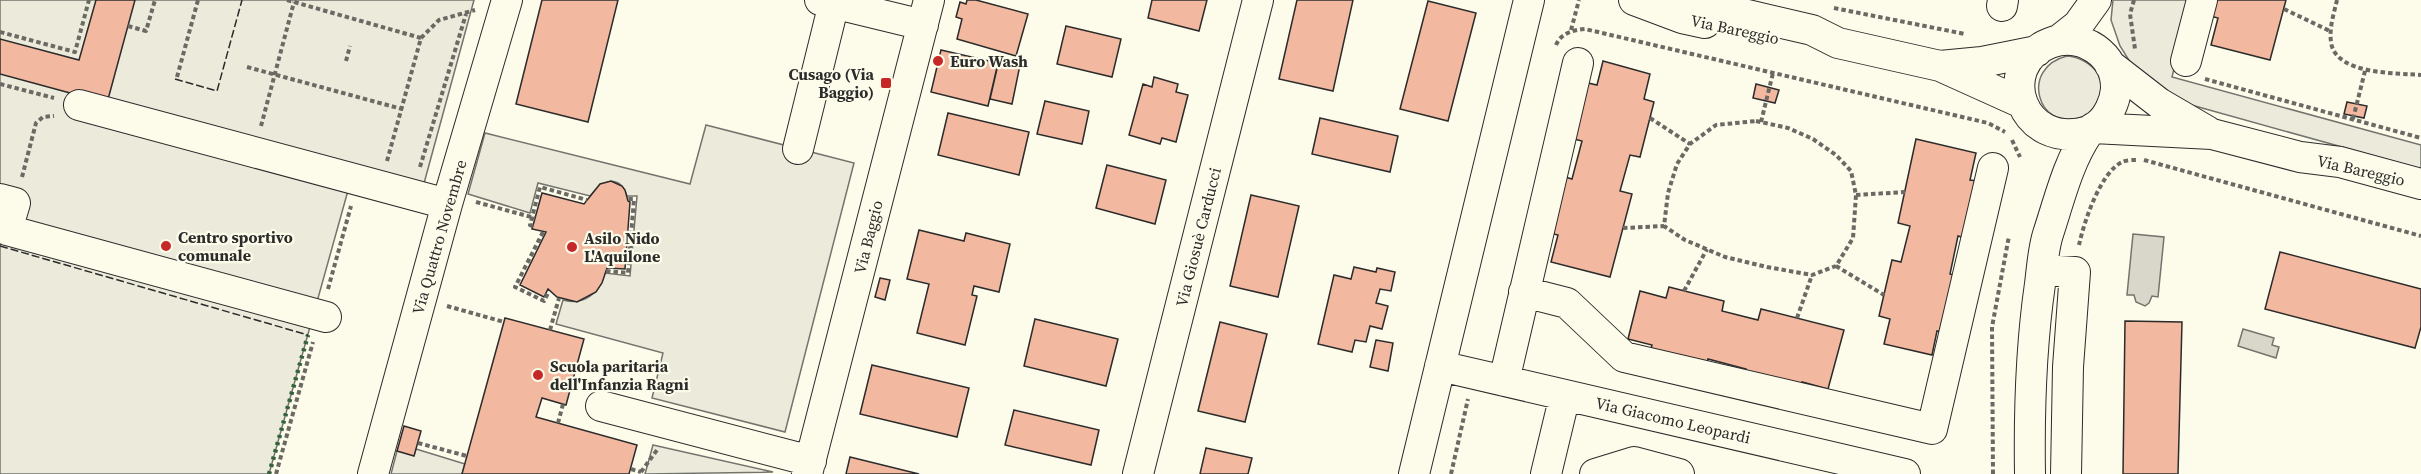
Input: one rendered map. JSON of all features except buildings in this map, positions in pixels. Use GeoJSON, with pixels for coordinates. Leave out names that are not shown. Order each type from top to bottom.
{"type":"FeatureCollection","features":[{"type":"Feature","properties":{"kind":"street","name":"Via Giosuè Carducci"},"geometry":{"type":"LineString","coordinates":[[1138,474],[1258,0]]}},
{"type":"Feature","properties":{"kind":"street"},"geometry":{"type":"LineString","coordinates":[[1414,474],[1528,0]]}},
{"type":"Feature","properties":{"kind":"street","name":"Via Bareggio"},"geometry":{"type":"LineString","coordinates":[[1634,0],[1682,18],[1808,45],[1838,43]]}},
{"type":"Feature","properties":{"kind":"street","name":"Via Bareggio"},"geometry":{"type":"LineString","coordinates":[[1683,0],[1812,30],[1838,43],[1940,66],[2022,103],[2028,115],[2037,125],[2062,136],[2076,135],[2091,130],[2212,134],[2300,157],[2340,162],[2421,184]]}},
{"type":"Feature","properties":{"kind":"street"},"geometry":{"type":"LineString","coordinates":[[2022,103],[2021,74],[2030,57],[2078,25],[2096,0]]}},
{"type":"Feature","properties":{"kind":"street"},"geometry":{"type":"LineString","coordinates":[[2030,474],[2034,329],[2046,238],[2066,181],[2091,130],[2108,114],[2116,90],[2117,60],[2106,0]]}},
{"type":"Feature","properties":{"kind":"street"},"geometry":{"type":"LineString","coordinates":[[2193,69],[2202,0]]}},
{"type":"Feature","properties":{"kind":"street"},"geometry":{"type":"LineString","coordinates":[[798,149],[827,2],[926,12]]}},
{"type":"Feature","properties":{"kind":"street","name":"Via Quattro Novembre"},"geometry":{"type":"LineString","coordinates":[[373,474],[457,202],[496,4]]}},
{"type":"Feature","properties":{"kind":"street","name":"Via Baggio"},"geometry":{"type":"LineString","coordinates":[[809,468],[926,12]]}},
{"type":"Feature","properties":{"kind":"street","name":"Via Bareggio"},"geometry":{"type":"LineString","coordinates":[[1940,66],[1982,62],[2048,45],[2083,42],[2117,60],[2159,104],[2212,134]]}},
{"type":"Feature","properties":{"kind":"street"},"geometry":{"type":"LineString","coordinates":[[1504,381],[1524,292],[1566,56]]}},
{"type":"Feature","properties":{"kind":"street"},"geometry":{"type":"LineString","coordinates":[[79,105],[412,195],[457,202]]}},
{"type":"Feature","properties":{"kind":"street","name":"Via Bareggio"},"geometry":{"type":"LineString","coordinates":[[2300,157],[2339,177],[2421,199]]}},
{"type":"Feature","properties":{"kind":"street"},"geometry":{"type":"LineString","coordinates":[[1524,292],[1567,303],[1624,357],[1932,429],[2007,166]]}},
{"type":"Feature","properties":{"kind":"street"},"geometry":{"type":"LineString","coordinates":[[7,201],[7,230],[323,316]]}},
{"type":"Feature","properties":{"kind":"street"},"geometry":{"type":"LineString","coordinates":[[2042,270],[2075,272],[2068,367],[2066,474]]}},
{"type":"Feature","properties":{"kind":"street","name":"Via Giacomo Leopardi"},"geometry":{"type":"LineString","coordinates":[[1440,366],[1905,474]]}},
{"type":"Feature","properties":{"kind":"street"},"geometry":{"type":"LineString","coordinates":[[1546,474],[1564,395]]}},
{"type":"Feature","properties":{"kind":"street"},"geometry":{"type":"LineString","coordinates":[[601,406],[809,468]]}},
{"type":"Feature","properties":{"kind":"street"},"geometry":{"type":"LineString","coordinates":[[1595,474],[1634,462],[1678,474]]}},
{"type":"Feature","properties":{"kind":"path"},"geometry":{"type":"LineString","coordinates":[[0,32],[75,52],[89,0]]}},
{"type":"Feature","properties":{"kind":"path"},"geometry":{"type":"LineString","coordinates":[[128,26],[146,31],[155,0]]}},
{"type":"Feature","properties":{"kind":"path"},"geometry":{"type":"LineString","coordinates":[[177,77],[198,0]]}},
{"type":"Feature","properties":{"kind":"path"},"geometry":{"type":"LineString","coordinates":[[287,0],[422,38]]}},
{"type":"Feature","properties":{"kind":"path"},"geometry":{"type":"LineString","coordinates":[[1571,30],[1579,0]]}},
{"type":"Feature","properties":{"kind":"path"},"geometry":{"type":"LineString","coordinates":[[2117,60],[2134,0]]}},
{"type":"Feature","properties":{"kind":"path"},"geometry":{"type":"LineString","coordinates":[[2337,0],[2331,43],[2338,56],[2365,71],[2421,75]]}},
{"type":"Feature","properties":{"kind":"path"},"geometry":{"type":"LineString","coordinates":[[254,152],[294,2]]}},
{"type":"Feature","properties":{"kind":"path"},"geometry":{"type":"LineString","coordinates":[[276,474],[323,316],[352,201],[385,167],[422,38],[439,20],[496,4]]}},
{"type":"Feature","properties":{"kind":"path"},"geometry":{"type":"LineString","coordinates":[[1830,7],[1975,36]]}},
{"type":"Feature","properties":{"kind":"path"},"geometry":{"type":"LineString","coordinates":[[2284,9],[2331,32]]}},
{"type":"Feature","properties":{"kind":"path"},"geometry":{"type":"LineString","coordinates":[[412,195],[466,13]]}},
{"type":"Feature","properties":{"kind":"path"},"geometry":{"type":"LineString","coordinates":[[1566,56],[1558,40],[1571,30],[1586,29],[1988,123],[2001,129],[2012,138],[2019,150],[2007,166]]}},
{"type":"Feature","properties":{"kind":"path"},"geometry":{"type":"LineString","coordinates":[[346,60],[350,46]]}},
{"type":"Feature","properties":{"kind":"path"},"geometry":{"type":"LineString","coordinates":[[247,67],[402,109]]}},
{"type":"Feature","properties":{"kind":"path"},"geometry":{"type":"LineString","coordinates":[[2193,69],[2421,138]]}},
{"type":"Feature","properties":{"kind":"path"},"geometry":{"type":"LineString","coordinates":[[2353,119],[2365,71]]}},
{"type":"Feature","properties":{"kind":"path"},"geometry":{"type":"LineString","coordinates":[[1761,122],[1773,73]]}},
{"type":"Feature","properties":{"kind":"path"},"geometry":{"type":"LineString","coordinates":[[0,84],[79,105],[75,120],[52,115],[43,117],[36,123],[7,201]]}},
{"type":"Feature","properties":{"kind":"path"},"geometry":{"type":"LineString","coordinates":[[1650,118],[1690,144]]}},
{"type":"Feature","properties":{"kind":"path"},"geometry":{"type":"LineString","coordinates":[[1623,228],[1664,226],[1685,240],[1725,257],[1812,275],[1836,266],[1853,238],[1856,195],[1851,171],[1836,155],[1813,139],[1788,128],[1761,122],[1716,125],[1690,144],[1677,164],[1668,193],[1664,226]]}},
{"type":"Feature","properties":{"kind":"path"},"geometry":{"type":"LineString","coordinates":[[2075,272],[2082,230],[2100,188],[2109,174],[2122,162],[2140,159],[2421,236]]}},
{"type":"Feature","properties":{"kind":"path"},"geometry":{"type":"LineString","coordinates":[[533,226],[530,225],[534,218],[540,188],[587,200]]}},
{"type":"Feature","properties":{"kind":"path"},"geometry":{"type":"LineString","coordinates":[[1856,195],[1905,192]]}},
{"type":"Feature","properties":{"kind":"path"},"geometry":{"type":"LineString","coordinates":[[606,271],[628,273],[634,199],[627,199]]}},
{"type":"Feature","properties":{"kind":"path"},"geometry":{"type":"LineString","coordinates":[[457,202],[534,218]]}},
{"type":"Feature","properties":{"kind":"path"},"geometry":{"type":"LineString","coordinates":[[543,232],[515,287],[544,301],[549,291]]}},
{"type":"Feature","properties":{"kind":"path"},"geometry":{"type":"LineString","coordinates":[[1994,474],[1992,327],[2009,235]]}},
{"type":"Feature","properties":{"kind":"path"},"geometry":{"type":"LineString","coordinates":[[1684,291],[1707,249]]}},
{"type":"Feature","properties":{"kind":"path"},"geometry":{"type":"LineString","coordinates":[[1836,266],[1884,295]]}},
{"type":"Feature","properties":{"kind":"path"},"geometry":{"type":"LineString","coordinates":[[1797,318],[1812,275]]}},
{"type":"Feature","properties":{"kind":"path"},"geometry":{"type":"LineString","coordinates":[[550,330],[559,298]]}},
{"type":"Feature","properties":{"kind":"path"},"geometry":{"type":"LineString","coordinates":[[438,304],[504,322]]}},
{"type":"Feature","properties":{"kind":"path"},"geometry":{"type":"LineString","coordinates":[[1451,474],[1474,374]]}},
{"type":"Feature","properties":{"kind":"path"},"geometry":{"type":"LineString","coordinates":[[558,423],[563,404]]}},
{"type":"Feature","properties":{"kind":"path"},"geometry":{"type":"LineString","coordinates":[[418,443],[467,456]]}},
{"type":"Feature","properties":{"kind":"path"},"geometry":{"type":"LineString","coordinates":[[631,469],[641,472],[640,474]]}},
{"type":"Feature","properties":{"kind":"shaded area","name":"Centro sportivo comunale"},"geometry":{"type":"Polygon","coordinates":[[[0,0],[474,0],[423,187],[354,169],[269,474],[0,474],[0,0]]]}},
{"type":"Feature","properties":{"kind":"shaded area"},"geometry":{"type":"Polygon","coordinates":[[[2113,0],[2191,0],[2172,77],[2421,145],[2421,169],[2170,99],[2140,78],[2120,46],[2111,20],[2113,0]]]}},
{"type":"Feature","properties":{"kind":"shaded area"},"geometry":{"type":"Polygon","coordinates":[[[2067,56],[2084,61],[2091,66],[2097,72],[2102,87],[2097,104],[2087,115],[2065,120],[2053,115],[2045,107],[2040,96],[2039,84],[2043,73],[2052,63],[2067,56]]]}},
{"type":"Feature","properties":{"kind":"shaded area"},"geometry":{"type":"Polygon","coordinates":[[[706,125],[854,163],[785,432],[652,398],[663,353],[556,324],[563,300],[578,301],[590,296],[599,286],[605,273],[630,276],[637,196],[627,196],[624,189],[615,182],[604,184],[590,196],[538,183],[530,213],[468,194],[485,133],[690,184],[706,125]]]}},
{"type":"Feature","properties":{"kind":"shaded area"},"geometry":{"type":"Polygon","coordinates":[[[2133,234],[2164,237],[2158,297],[2152,296],[2145,306],[2136,302],[2134,295],[2127,295],[2133,234]]]}},
{"type":"Feature","properties":{"kind":"shaded area"},"geometry":{"type":"Polygon","coordinates":[[[2243,329],[2274,338],[2272,345],[2279,347],[2276,358],[2238,346],[2243,329]]]}},
{"type":"Feature","properties":{"kind":"shaded area"},"geometry":{"type":"Polygon","coordinates":[[[653,445],[773,472],[645,474],[653,445]]]}},
{"type":"Feature","properties":{"kind":"shaded area"},"geometry":{"type":"Polygon","coordinates":[[[416,449],[465,464],[462,474],[391,474],[397,451],[414,455],[416,449]]]}},
{"type":"Feature","properties":{"kind":"hedge"},"geometry":{"type":"LineString","coordinates":[[269,474],[308,335]]}},
{"type":"Feature","properties":{"kind":"fence"},"geometry":{"type":"LineString","coordinates":[[175,79],[217,91],[242,0]]}},
{"type":"Feature","properties":{"kind":"fence"},"geometry":{"type":"LineString","coordinates":[[0,246],[308,335]]}},
{"type":"Feature","properties":{"kind":"place","name":"Euro Wash"},"geometry":{"type":"Point","coordinates":[938,61]}},
{"type":"Feature","properties":{"kind":"place","name":"Cusago (Via Baggio)"},"geometry":{"type":"Point","coordinates":[886,83]}},
{"type":"Feature","properties":{"kind":"place","name":"Centro sportivo comunale"},"geometry":{"type":"Point","coordinates":[166,246]}},
{"type":"Feature","properties":{"kind":"place","name":"Asilo Nido L'Aquilone"},"geometry":{"type":"Point","coordinates":[572,247]}},
{"type":"Feature","properties":{"kind":"place","name":"Scuola paritaria dell'Infanzia Ragni"},"geometry":{"type":"Point","coordinates":[538,375]}}]}
